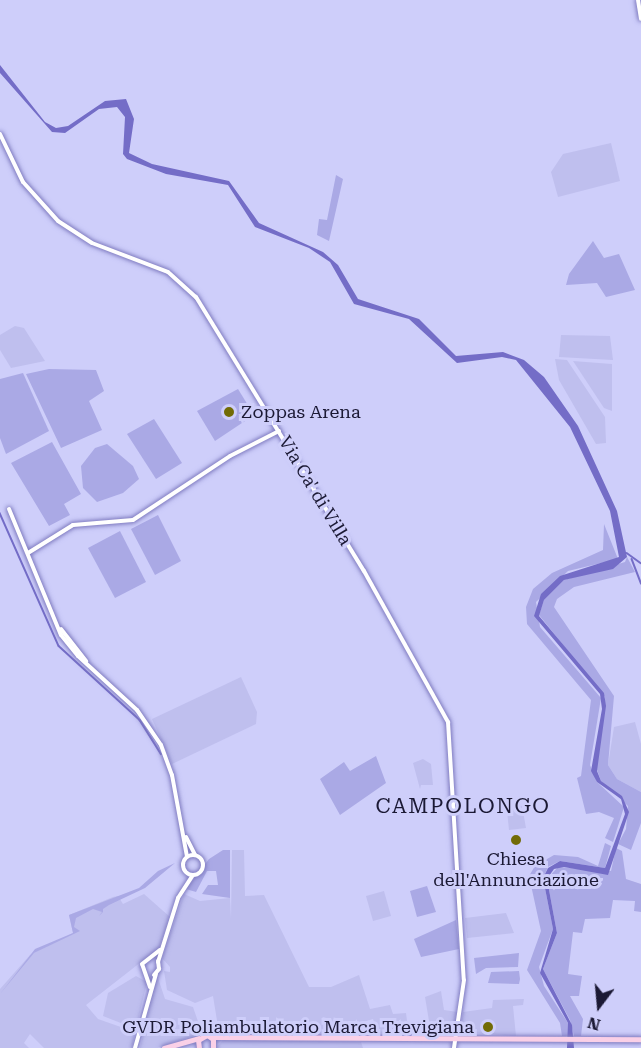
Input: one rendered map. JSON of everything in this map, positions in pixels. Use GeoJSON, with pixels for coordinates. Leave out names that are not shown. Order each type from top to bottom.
{"type":"FeatureCollection","features":[{"type":"Feature","properties":{"kind":"main road"},"geometry":{"type":"LineString","coordinates":[[212,1037],[214,1046],[231,1036]]}},
{"type":"Feature","properties":{"kind":"main road"},"geometry":{"type":"LineString","coordinates":[[164,1048],[177,1042],[199,1038],[231,1036],[641,1039]]}},
{"type":"Feature","properties":{"kind":"main road"},"geometry":{"type":"LineString","coordinates":[[177,1042],[198,1047],[199,1038]]}},
{"type":"Feature","properties":{"kind":"street"},"geometry":{"type":"LineString","coordinates":[[638,0],[641,19]]}},
{"type":"Feature","properties":{"kind":"street","name":"Via Ca' di Villa"},"geometry":{"type":"LineString","coordinates":[[0,134],[23,182],[58,221],[92,243],[168,272],[186,286],[279,431],[421,669],[452,731],[464,980],[456,1038]]}},
{"type":"Feature","properties":{"kind":"street"},"geometry":{"type":"LineString","coordinates":[[28,553],[73,525],[133,520],[230,456],[279,431]]}},
{"type":"Feature","properties":{"kind":"street"},"geometry":{"type":"LineString","coordinates":[[9,510],[55,621],[72,650],[137,710],[161,745],[184,832],[187,857],[183,864],[187,872],[193,875]]}},
{"type":"Feature","properties":{"kind":"street"},"geometry":{"type":"LineString","coordinates":[[184,832],[192,850],[203,864],[184,886]]}},
{"type":"Feature","properties":{"kind":"street"},"geometry":{"type":"LineString","coordinates":[[186,846],[192,850]]}},
{"type":"Feature","properties":{"kind":"street"},"geometry":{"type":"LineString","coordinates":[[187,857],[195,855]]}},
{"type":"Feature","properties":{"kind":"street"},"geometry":{"type":"LineString","coordinates":[[137,1048],[162,947],[187,872]]}},
{"type":"Feature","properties":{"kind":"street"},"geometry":{"type":"LineString","coordinates":[[150,991],[142,964],[152,958],[162,947]]}},
{"type":"Feature","properties":{"kind":"street"},"geometry":{"type":"LineString","coordinates":[[152,958],[158,962]]}},
{"type":"Feature","properties":{"kind":"street"},"geometry":{"type":"LineString","coordinates":[[146,974],[156,974]]}},
{"type":"Feature","properties":{"kind":"street"},"geometry":{"type":"LineString","coordinates":[[454,1048],[456,1038]]}},
{"type":"Feature","properties":{"kind":"shaded area"},"geometry":{"type":"Polygon","coordinates":[[[0,65],[45,122],[56,128],[68,126],[105,101],[126,99],[134,119],[129,153],[152,164],[229,181],[259,223],[323,252],[338,265],[358,299],[419,319],[456,356],[503,352],[524,360],[544,377],[578,426],[617,511],[627,557],[613,569],[564,580],[544,600],[539,616],[604,693],[606,706],[597,771],[601,781],[622,796],[629,812],[608,875],[564,867],[554,869],[547,879],[557,933],[543,969],[572,1025],[574,1048],[567,1048],[568,1023],[540,973],[553,929],[543,878],[548,868],[560,861],[605,868],[625,814],[621,799],[597,782],[591,771],[602,709],[600,694],[534,616],[541,594],[560,576],[619,557],[610,511],[570,427],[516,360],[502,357],[457,363],[409,319],[354,304],[330,262],[309,248],[255,227],[228,185],[166,174],[127,159],[123,154],[125,117],[117,107],[99,109],[65,133],[52,132],[0,73],[0,65]]]}},
{"type":"Feature","properties":{"kind":"shaded area"},"geometry":{"type":"Polygon","coordinates":[[[611,143],[620,181],[558,197],[551,172],[563,154],[611,143]]]}},
{"type":"Feature","properties":{"kind":"shaded area"},"geometry":{"type":"Polygon","coordinates":[[[336,175],[343,179],[329,241],[317,235],[319,219],[327,220],[336,175]]]}},
{"type":"Feature","properties":{"kind":"shaded area"},"geometry":{"type":"Polygon","coordinates":[[[593,241],[604,258],[619,254],[635,290],[606,297],[597,283],[566,285],[569,274],[593,241]]]}},
{"type":"Feature","properties":{"kind":"shaded area"},"geometry":{"type":"Polygon","coordinates":[[[15,326],[24,328],[45,361],[11,368],[0,350],[0,335],[15,326]]]}},
{"type":"Feature","properties":{"kind":"shaded area"},"geometry":{"type":"Polygon","coordinates":[[[561,335],[610,336],[613,360],[559,357],[561,335]]]}},
{"type":"Feature","properties":{"kind":"shaded area"},"geometry":{"type":"Polygon","coordinates":[[[555,359],[567,360],[605,417],[606,443],[596,444],[559,380],[555,359]]]}},
{"type":"Feature","properties":{"kind":"shaded area"},"geometry":{"type":"Polygon","coordinates":[[[573,361],[612,364],[612,411],[604,408],[573,361]]]}},
{"type":"Feature","properties":{"kind":"shaded area"},"geometry":{"type":"Polygon","coordinates":[[[49,369],[96,370],[104,391],[89,401],[102,430],[61,448],[26,374],[49,369]]]}},
{"type":"Feature","properties":{"kind":"shaded area"},"geometry":{"type":"Polygon","coordinates":[[[23,373],[49,431],[6,454],[0,438],[0,379],[23,373]]]}},
{"type":"Feature","properties":{"kind":"shaded area"},"geometry":{"type":"Polygon","coordinates":[[[238,389],[254,415],[215,441],[197,411],[238,389]]]}},
{"type":"Feature","properties":{"kind":"shaded area"},"geometry":{"type":"Polygon","coordinates":[[[154,419],[182,463],[156,479],[127,434],[154,419]]]}},
{"type":"Feature","properties":{"kind":"shaded area"},"geometry":{"type":"Polygon","coordinates":[[[52,442],[81,494],[64,504],[70,515],[49,526],[11,463],[52,442]]]}},
{"type":"Feature","properties":{"kind":"shaded area"},"geometry":{"type":"Polygon","coordinates":[[[107,444],[133,466],[139,479],[123,493],[97,502],[83,488],[81,466],[95,448],[107,444]]]}},
{"type":"Feature","properties":{"kind":"shaded area"},"geometry":{"type":"Polygon","coordinates":[[[158,515],[181,561],[155,575],[131,529],[158,515]]]}},
{"type":"Feature","properties":{"kind":"shaded area"},"geometry":{"type":"Polygon","coordinates":[[[604,524],[618,559],[568,571],[536,602],[540,627],[601,698],[590,765],[597,782],[624,807],[613,842],[605,838],[614,818],[599,812],[586,814],[577,778],[581,776],[591,700],[527,624],[526,607],[533,589],[552,573],[603,550],[604,524]]]}},
{"type":"Feature","properties":{"kind":"shaded area"},"geometry":{"type":"Polygon","coordinates":[[[120,531],[146,582],[115,598],[88,548],[120,531]]]}},
{"type":"Feature","properties":{"kind":"shaded area"},"geometry":{"type":"Polygon","coordinates":[[[627,557],[635,572],[574,587],[557,599],[554,607],[614,696],[608,765],[617,779],[641,792],[641,823],[631,850],[618,844],[626,829],[628,806],[601,781],[596,767],[605,697],[539,615],[544,600],[564,580],[625,562],[627,557]]]}},
{"type":"Feature","properties":{"kind":"shaded area"},"geometry":{"type":"Polygon","coordinates":[[[241,677],[257,712],[256,724],[172,764],[152,719],[241,677]]]}},
{"type":"Feature","properties":{"kind":"shaded area"},"geometry":{"type":"Polygon","coordinates":[[[635,722],[641,744],[641,792],[617,779],[608,765],[614,727],[635,722]]]}},
{"type":"Feature","properties":{"kind":"shaded area"},"geometry":{"type":"Polygon","coordinates":[[[376,756],[386,783],[340,815],[320,779],[344,762],[350,771],[376,756]]]}},
{"type":"Feature","properties":{"kind":"shaded area"},"geometry":{"type":"Polygon","coordinates":[[[423,759],[431,764],[433,785],[421,785],[420,789],[413,763],[423,759]]]}},
{"type":"Feature","properties":{"kind":"shaded area"},"geometry":{"type":"Polygon","coordinates":[[[506,801],[522,806],[526,828],[509,830],[506,801]]]}},
{"type":"Feature","properties":{"kind":"shaded area"},"geometry":{"type":"Polygon","coordinates":[[[605,843],[611,846],[605,868],[560,861],[548,867],[543,878],[553,929],[539,967],[544,986],[568,1023],[568,1036],[562,1036],[560,1023],[527,970],[541,931],[529,876],[535,866],[554,855],[578,857],[598,866],[605,843]]]}},
{"type":"Feature","properties":{"kind":"shaded area"},"geometry":{"type":"Polygon","coordinates":[[[616,848],[622,851],[626,879],[641,884],[641,912],[634,911],[635,901],[613,900],[610,918],[585,919],[582,933],[573,932],[568,974],[582,976],[579,996],[570,996],[583,1019],[581,1036],[574,1036],[570,1020],[543,969],[557,933],[547,879],[558,867],[611,871],[616,848]]]}},
{"type":"Feature","properties":{"kind":"shaded area"},"geometry":{"type":"Polygon","coordinates":[[[223,850],[230,850],[230,898],[202,894],[208,885],[218,885],[216,871],[207,871],[196,892],[186,889],[209,859],[223,850]]]}},
{"type":"Feature","properties":{"kind":"shaded area"},"geometry":{"type":"Polygon","coordinates":[[[232,850],[244,850],[245,896],[264,895],[309,987],[331,987],[359,975],[370,1009],[390,1005],[393,1014],[406,1013],[407,1021],[417,1021],[417,1034],[378,1033],[373,1019],[363,1022],[366,1033],[219,1033],[213,996],[195,1003],[167,990],[164,971],[170,972],[170,967],[162,958],[184,894],[200,901],[230,898],[231,919],[232,850]]]}},
{"type":"Feature","properties":{"kind":"shaded area"},"geometry":{"type":"Polygon","coordinates":[[[175,863],[145,888],[103,909],[103,912],[99,916],[102,912],[93,909],[76,918],[74,927],[80,931],[34,953],[0,994],[35,949],[73,933],[69,915],[139,888],[158,871],[175,863]]]}},
{"type":"Feature","properties":{"kind":"shaded area"},"geometry":{"type":"Polygon","coordinates":[[[427,886],[436,912],[417,917],[410,891],[427,886]]]}},
{"type":"Feature","properties":{"kind":"shaded area"},"geometry":{"type":"Polygon","coordinates":[[[384,891],[391,916],[373,921],[366,896],[384,891]]]}},
{"type":"Feature","properties":{"kind":"shaded area"},"geometry":{"type":"Polygon","coordinates":[[[144,894],[170,917],[159,948],[86,1005],[98,1019],[135,1032],[132,1048],[44,1048],[30,1034],[24,1043],[29,1048],[0,1048],[0,989],[30,955],[73,933],[69,915],[113,897],[118,896],[123,904],[144,894]]]}},
{"type":"Feature","properties":{"kind":"shaded area"},"geometry":{"type":"Polygon","coordinates":[[[506,913],[514,933],[467,938],[465,918],[506,913]]]}},
{"type":"Feature","properties":{"kind":"shaded area"},"geometry":{"type":"Polygon","coordinates":[[[456,920],[459,949],[421,957],[414,939],[456,920]]]}},
{"type":"Feature","properties":{"kind":"shaded area"},"geometry":{"type":"Polygon","coordinates":[[[519,953],[518,967],[486,968],[476,974],[474,958],[519,953]]]}},
{"type":"Feature","properties":{"kind":"shaded area"},"geometry":{"type":"Polygon","coordinates":[[[519,971],[519,984],[488,983],[491,972],[519,971]]]}},
{"type":"Feature","properties":{"kind":"shaded area"},"geometry":{"type":"Polygon","coordinates":[[[157,975],[165,999],[193,1007],[202,1033],[157,1048],[140,1048],[157,975]]]}},
{"type":"Feature","properties":{"kind":"shaded area"},"geometry":{"type":"Polygon","coordinates":[[[136,976],[147,982],[136,1029],[103,1016],[108,993],[136,976]]]}},
{"type":"Feature","properties":{"kind":"shaded area"},"geometry":{"type":"Polygon","coordinates":[[[441,991],[444,1010],[458,1012],[455,1028],[431,1033],[425,997],[441,991]]]}},
{"type":"Feature","properties":{"kind":"shaded area"},"geometry":{"type":"Polygon","coordinates":[[[524,999],[523,1005],[513,1006],[516,1036],[460,1032],[463,1012],[492,1008],[493,1000],[524,999]]]}},
{"type":"Feature","properties":{"kind":"shaded area"},"geometry":{"type":"Polygon","coordinates":[[[223,1040],[361,1042],[363,1048],[216,1048],[223,1040]]]}},
{"type":"Feature","properties":{"kind":"waterway"},"geometry":{"type":"LineString","coordinates":[[0,513],[59,646],[140,720],[161,754]]}},
{"type":"Feature","properties":{"kind":"waterway"},"geometry":{"type":"LineString","coordinates":[[627,553],[641,563]]}},
{"type":"Feature","properties":{"kind":"waterway"},"geometry":{"type":"LineString","coordinates":[[632,559],[641,583]]}},
{"type":"Feature","properties":{"kind":"place","name":"Zoppas Arena"},"geometry":{"type":"Point","coordinates":[229,412]}},
{"type":"Feature","properties":{"kind":"place","name":"Chiesa dell'Annunciazione"},"geometry":{"type":"Point","coordinates":[516,840]}},
{"type":"Feature","properties":{"kind":"place","name":"GVDR Poliambulatorio Marca Trevigiana"},"geometry":{"type":"Point","coordinates":[488,1027]}},
{"type":"Feature","properties":{"kind":"district","name":"CAMPOLONGO"},"geometry":{"type":"Point","coordinates":[463,806]}}]}
